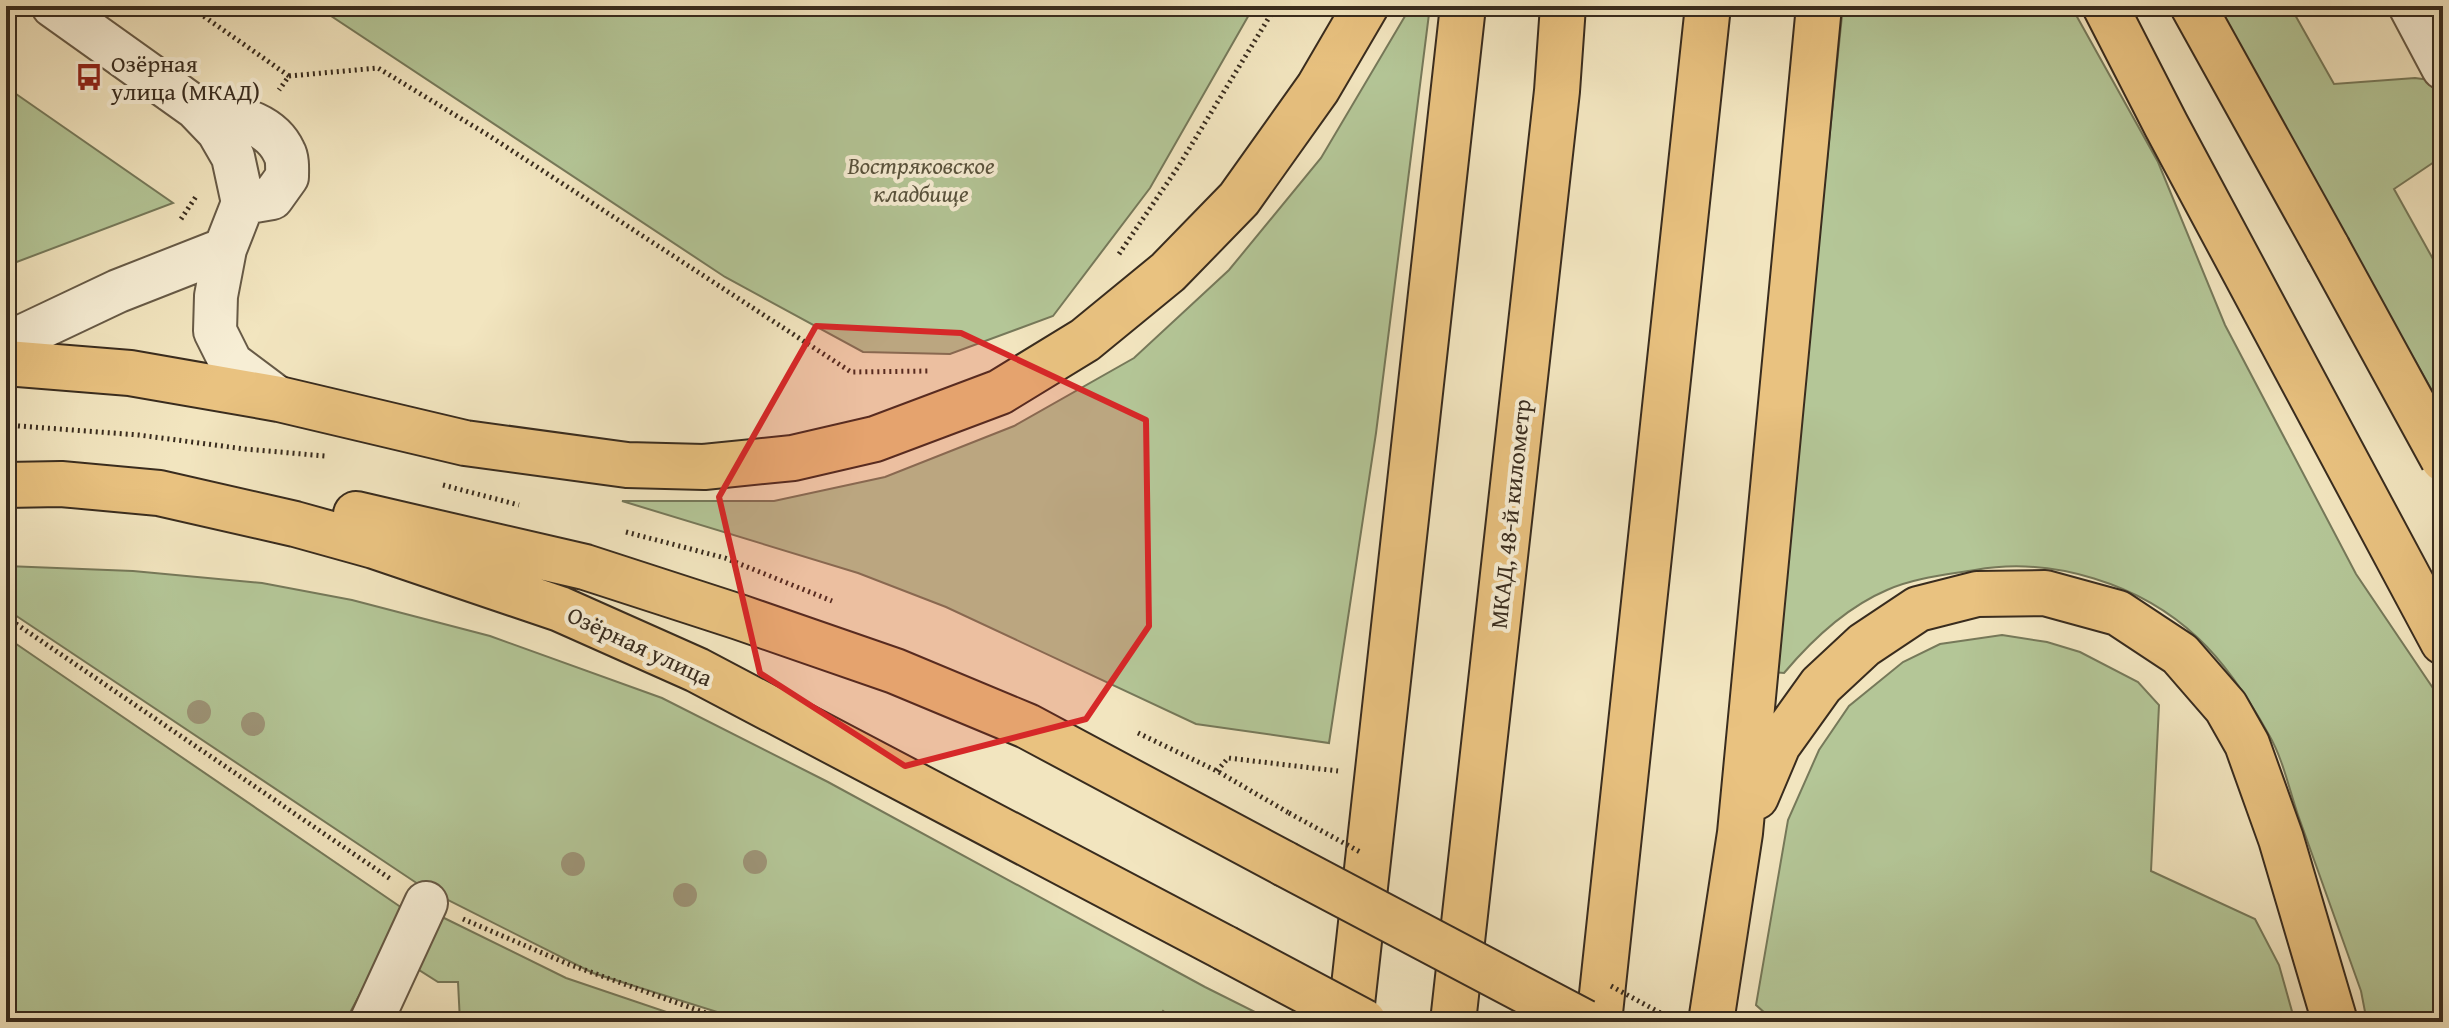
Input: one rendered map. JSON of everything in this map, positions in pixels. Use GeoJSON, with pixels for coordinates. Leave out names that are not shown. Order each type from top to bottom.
{"type":"FeatureCollection","features":[{"type":"Feature","properties":{"kind":"main road"},"geometry":{"type":"LineString","coordinates":[[6,363],[130,373],[279,399],[465,443],[627,465],[704,467],[793,458],[875,439],[1000,392],[1085,340],[1168,272],[1239,199],[1318,88],[1366,6]]}},
{"type":"Feature","properties":{"kind":"main road"},"geometry":{"type":"LineString","coordinates":[[1350,1022],[1463,6]]}},
{"type":"Feature","properties":{"kind":"main road","name":"МКАД, 48-й километр"},"geometry":{"type":"LineString","coordinates":[[1453,1022],[1557,91],[1563,6]]}},
{"type":"Feature","properties":{"kind":"main road"},"geometry":{"type":"LineString","coordinates":[[1599,1022],[1708,6]]}},
{"type":"Feature","properties":{"kind":"main road"},"geometry":{"type":"LineString","coordinates":[[1711,1022],[1740,833],[1819,6]]}},
{"type":"Feature","properties":{"kind":"main road"},"geometry":{"type":"LineString","coordinates":[[2105,6],[2443,642]]}},
{"type":"Feature","properties":{"kind":"main road"},"geometry":{"type":"LineString","coordinates":[[2193,6],[2443,459]]}},
{"type":"Feature","properties":{"kind":"main road","name":"Озёрная улица"},"geometry":{"type":"LineString","coordinates":[[6,485],[61,484],[159,493],[295,524],[374,546],[560,609],[697,670],[1364,1022]]}},
{"type":"Feature","properties":{"kind":"main road"},"geometry":{"type":"LineString","coordinates":[[159,493],[299,501],[585,567],[895,671],[1027,726],[1584,1022]]}},
{"type":"Feature","properties":{"kind":"main road"},"geometry":{"type":"LineString","coordinates":[[1740,833],[1778,745],[1821,685],[1864,645],[1918,609],[1977,594],[2045,593],[2118,613],[2180,654],[2226,707],[2247,744],[2281,839],[2335,1022]]}},
{"type":"Feature","properties":{"kind":"street"},"geometry":{"type":"LineString","coordinates":[[53,6],[196,108],[218,131],[233,157],[243,203],[225,249],[216,296],[215,331],[231,363],[279,399]]}},
{"type":"Feature","properties":{"kind":"street"},"geometry":{"type":"LineString","coordinates":[[2410,6],[2443,68]]}},
{"type":"Feature","properties":{"kind":"street"},"geometry":{"type":"LineString","coordinates":[[6,344],[118,291],[225,249]]}},
{"type":"Feature","properties":{"kind":"street"},"geometry":{"type":"LineString","coordinates":[[371,1022],[426,903]]}},
{"type":"Feature","properties":{"kind":"path"},"geometry":{"type":"LineString","coordinates":[[1118,256],[1178,167],[1276,6]]}},
{"type":"Feature","properties":{"kind":"path"},"geometry":{"type":"LineString","coordinates":[[289,76],[378,68],[488,135],[851,372],[941,371]]}},
{"type":"Feature","properties":{"kind":"path"},"geometry":{"type":"LineString","coordinates":[[168,226],[182,219],[197,198],[195,186]]}},
{"type":"Feature","properties":{"kind":"path"},"geometry":{"type":"LineString","coordinates":[[6,617],[426,903],[568,964],[731,1022]]}},
{"type":"Feature","properties":{"kind":"path"},"geometry":{"type":"LineString","coordinates":[[1217,771],[1228,758],[1344,772]]}},
{"type":"Feature","properties":{"kind":"highlighted area"},"geometry":{"type":"Polygon","coordinates":[[[816,326],[961,333],[1146,420],[1149,626],[1086,719],[905,766],[760,673],[719,497],[816,326]]]}},
{"type":"Feature","properties":{"kind":"green space","name":"Востряковское кладбище"},"geometry":{"type":"Polygon","coordinates":[[[316,6],[1254,6],[1150,188],[1053,316],[950,354],[863,352],[725,277],[316,6]]]}},
{"type":"Feature","properties":{"kind":"green space"},"geometry":{"type":"Polygon","coordinates":[[[1411,6],[1430,6],[1376,433],[1329,743],[1196,724],[946,607],[858,573],[622,501],[774,501],[885,477],[1014,426],[1134,358],[1229,270],[1321,158],[1411,6]]]}},
{"type":"Feature","properties":{"kind":"green space"},"geometry":{"type":"Polygon","coordinates":[[[1843,6],[2071,6],[2158,162],[2225,325],[2356,574],[2443,703],[2443,1022],[2367,1022],[2361,991],[2274,744],[2246,696],[2219,660],[2175,619],[2150,603],[2094,578],[2034,567],[2004,567],[1930,577],[1872,597],[1818,637],[1784,673],[1774,672],[1843,6]]]}},
{"type":"Feature","properties":{"kind":"green space"},"geometry":{"type":"Polygon","coordinates":[[[2214,6],[2290,6],[2334,84],[2415,78],[2430,80],[2443,92],[2443,156],[2394,189],[2443,277],[2443,410],[2214,6]]]}},
{"type":"Feature","properties":{"kind":"green space"},"geometry":{"type":"Polygon","coordinates":[[[6,87],[173,203],[6,266],[6,87]]]}},
{"type":"Feature","properties":{"kind":"green space"},"geometry":{"type":"Polygon","coordinates":[[[6,566],[133,571],[262,583],[352,600],[490,636],[662,698],[828,782],[1275,1022],[1177,1022],[1163,1011],[1154,1022],[749,1022],[593,973],[424,888],[6,609],[6,566]]]}},
{"type":"Feature","properties":{"kind":"green space"},"geometry":{"type":"Polygon","coordinates":[[[2002,635],[2047,642],[2080,652],[2138,682],[2159,705],[2151,871],[2255,919],[2279,965],[2295,1022],[1775,1022],[1756,1005],[1788,820],[1819,750],[1849,706],[1903,662],[1940,644],[2002,635]]]}},
{"type":"Feature","properties":{"kind":"green space"},"geometry":{"type":"Polygon","coordinates":[[[6,637],[405,910],[345,1022],[6,1022],[6,637]]]}},
{"type":"Feature","properties":{"kind":"green space"},"geometry":{"type":"Polygon","coordinates":[[[438,915],[566,978],[696,1022],[460,1022],[458,982],[438,982],[416,968],[438,915]]]}},
{"type":"Feature","properties":{"kind":"place","name":"Озёрная улица (МКАД)"},"geometry":{"type":"Point","coordinates":[89,77]}}]}
